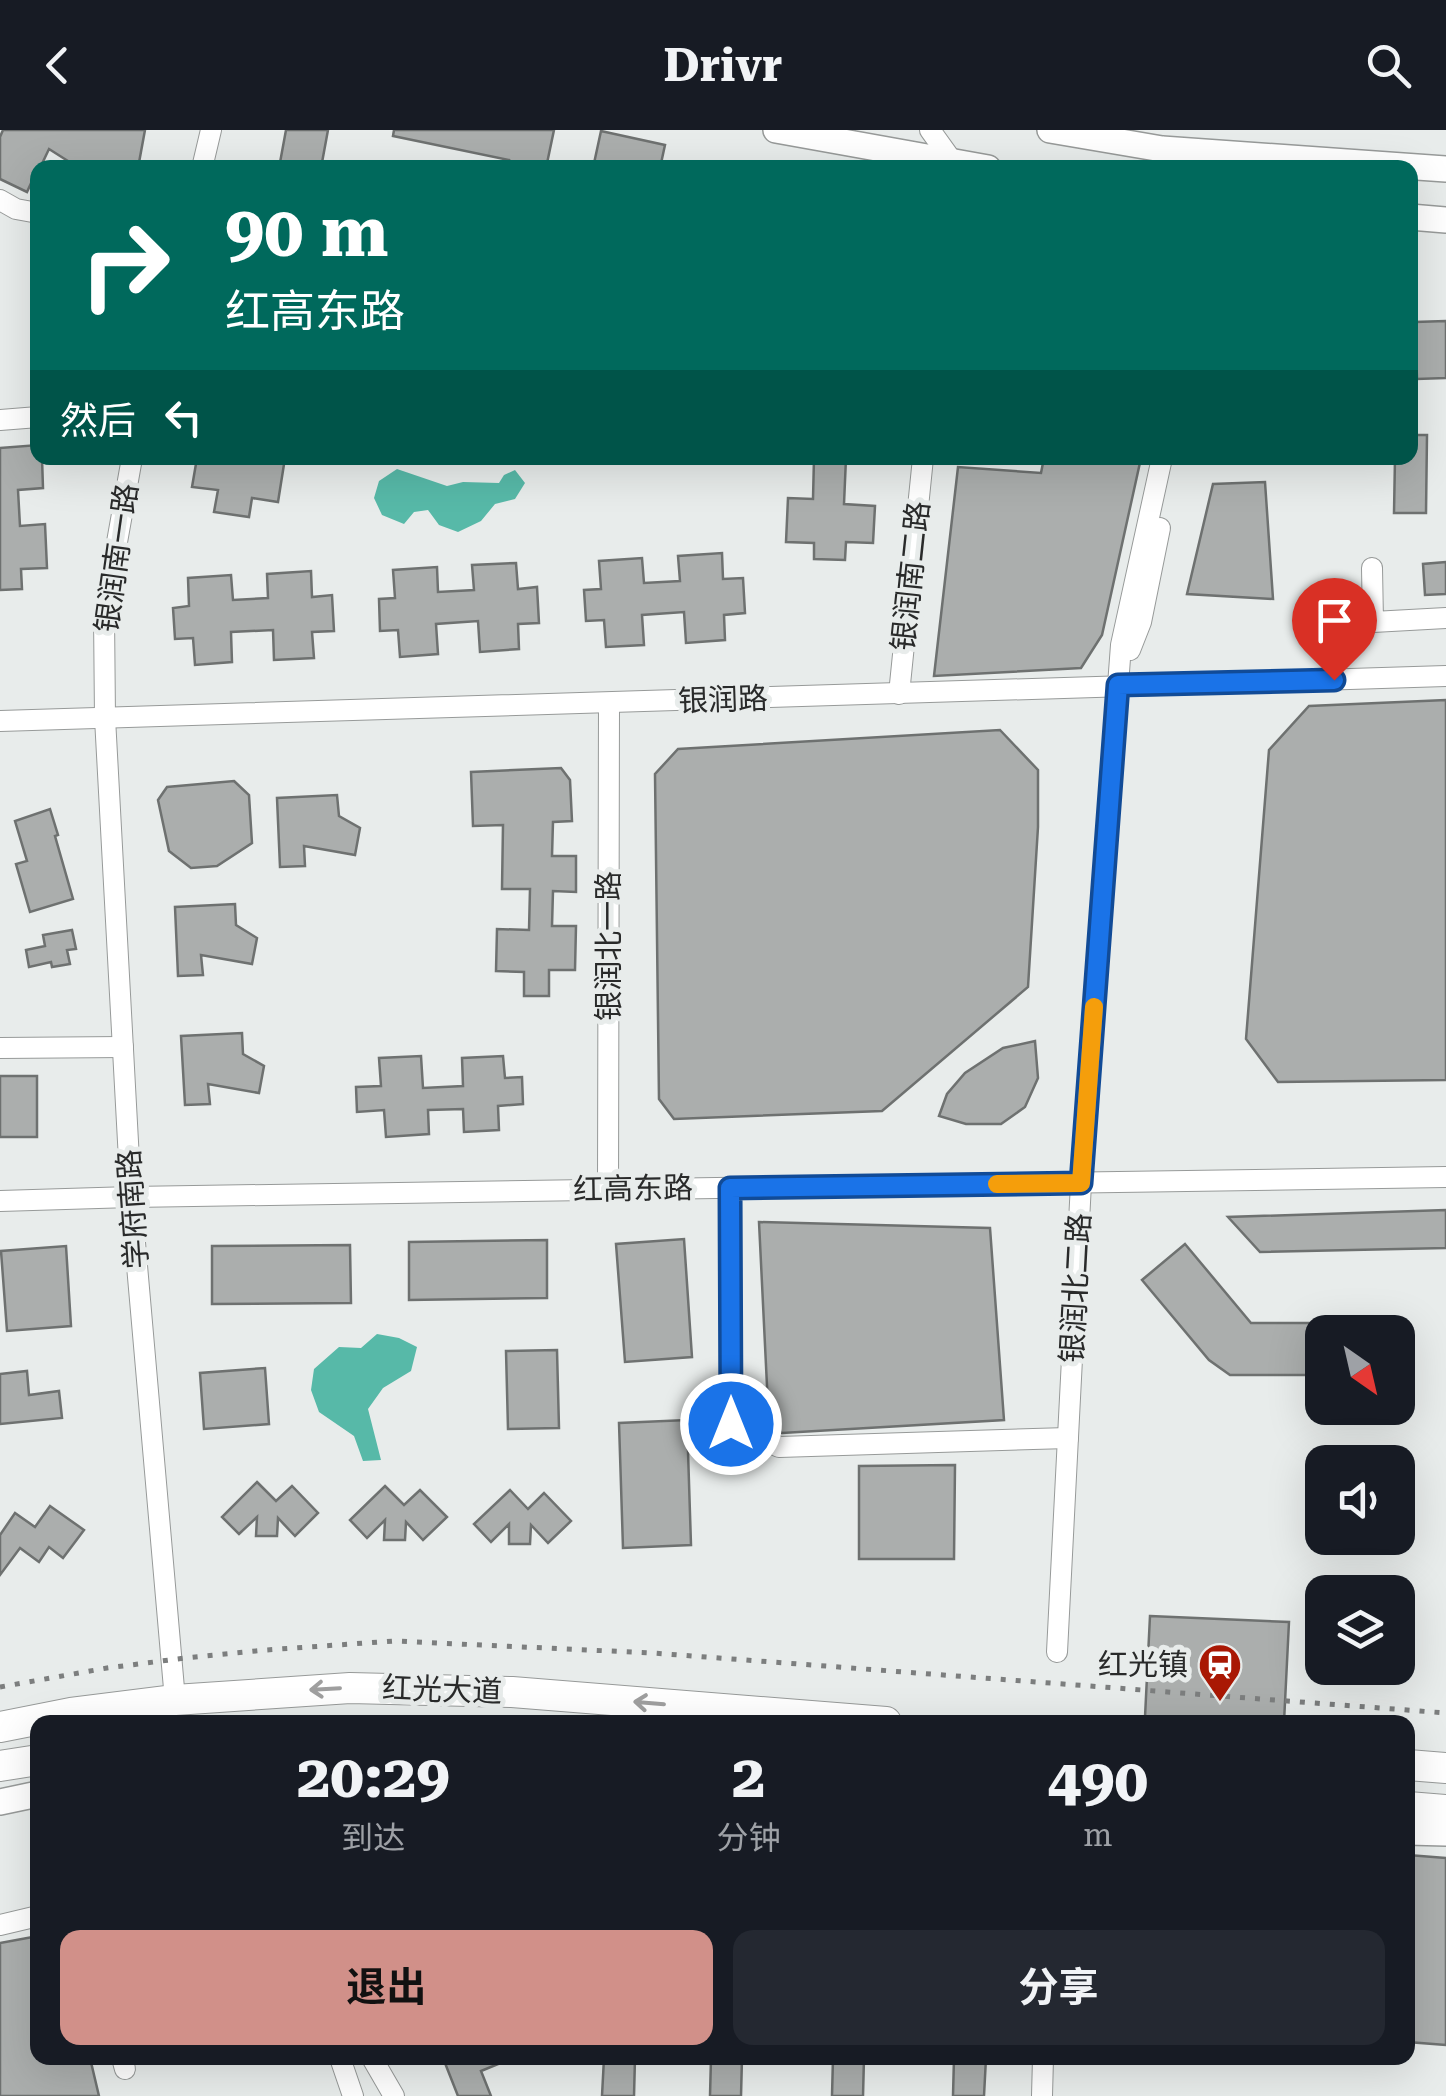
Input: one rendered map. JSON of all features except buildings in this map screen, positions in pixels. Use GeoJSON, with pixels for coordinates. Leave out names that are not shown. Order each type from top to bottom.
{"type":"FeatureCollection","features":[{"type":"Feature","properties":{"kind":"highway","name":"红光大道"},"geometry":{"type":"LineString","coordinates":[[60,1715],[175,1700],[350,1688],[512,1692],[799,1715]]}},
{"type":"Feature","properties":{"kind":"highway","name":"红光大道"},"geometry":{"type":"LineString","coordinates":[[0,1727],[30,1721]]}},
{"type":"Feature","properties":{"kind":"highway"},"geometry":{"type":"LineString","coordinates":[[0,1766],[30,1761]]}},
{"type":"Feature","properties":{"kind":"highway"},"geometry":{"type":"LineString","coordinates":[[1415,1766],[1446,1768]]}},
{"type":"Feature","properties":{"kind":"highway"},"geometry":{"type":"LineString","coordinates":[[1415,1807],[1446,1810]]}},
{"type":"Feature","properties":{"kind":"main road"},"geometry":{"type":"LineString","coordinates":[[776,130],[932,160]]}},
{"type":"Feature","properties":{"kind":"main road"},"geometry":{"type":"LineString","coordinates":[[1050,130],[1196,160]]}},
{"type":"Feature","properties":{"kind":"main road"},"geometry":{"type":"LineString","coordinates":[[1418,168],[1446,169]]}},
{"type":"Feature","properties":{"kind":"main road"},"geometry":{"type":"LineString","coordinates":[[1418,218],[1446,220]]}},
{"type":"Feature","properties":{"kind":"main road"},"geometry":{"type":"LineString","coordinates":[[0,1802],[30,1796]]}},
{"type":"Feature","properties":{"kind":"main road"},"geometry":{"type":"LineString","coordinates":[[1415,1832],[1446,1833]]}},
{"type":"Feature","properties":{"kind":"street"},"geometry":{"type":"LineString","coordinates":[[204,160],[211,130]]}},
{"type":"Feature","properties":{"kind":"street"},"geometry":{"type":"LineString","coordinates":[[930,130],[950,160]]}},
{"type":"Feature","properties":{"kind":"street"},"geometry":{"type":"LineString","coordinates":[[0,200],[30,212]]}},
{"type":"Feature","properties":{"kind":"street"},"geometry":{"type":"LineString","coordinates":[[0,420],[30,418]]}},
{"type":"Feature","properties":{"kind":"street","name":"银润南一路"},"geometry":{"type":"LineString","coordinates":[[105,718],[104,615],[131,465]]}},
{"type":"Feature","properties":{"kind":"street","name":"银润南二路"},"geometry":{"type":"LineString","coordinates":[[900,694],[922,465]]}},
{"type":"Feature","properties":{"kind":"street"},"geometry":{"type":"LineString","coordinates":[[1118,685],[1120,645],[1160,465]]}},
{"type":"Feature","properties":{"kind":"street"},"geometry":{"type":"LineString","coordinates":[[1118,685],[1140,622],[1174,465]]}},
{"type":"Feature","properties":{"kind":"street"},"geometry":{"type":"LineString","coordinates":[[1372,568],[1372,622],[1446,618]]}},
{"type":"Feature","properties":{"kind":"street","name":"银润路"},"geometry":{"type":"LineString","coordinates":[[0,721],[1446,676]]}},
{"type":"Feature","properties":{"kind":"street","name":"银润北二路"},"geometry":{"type":"LineString","coordinates":[[1057,1652],[1081,1183],[1118,685]]}},
{"type":"Feature","properties":{"kind":"street","name":"银润北一路"},"geometry":{"type":"LineString","coordinates":[[608,1190],[610,703]]}},
{"type":"Feature","properties":{"kind":"street","name":"学府南路"},"geometry":{"type":"LineString","coordinates":[[105,718],[131,1197],[175,1700]]}},
{"type":"Feature","properties":{"kind":"street"},"geometry":{"type":"LineString","coordinates":[[0,1048],[123,1047]]}},
{"type":"Feature","properties":{"kind":"street","name":"红高东路"},"geometry":{"type":"LineString","coordinates":[[0,1201],[1446,1177]]}},
{"type":"Feature","properties":{"kind":"street"},"geometry":{"type":"LineString","coordinates":[[730,1188],[731,1424],[779,1447],[1068,1438]]}},
{"type":"Feature","properties":{"kind":"street"},"geometry":{"type":"LineString","coordinates":[[0,1925],[30,1918]]}},
{"type":"Feature","properties":{"kind":"street"},"geometry":{"type":"LineString","coordinates":[[342,2065],[353,2096]]}},
{"type":"Feature","properties":{"kind":"street"},"geometry":{"type":"LineString","coordinates":[[376,2065],[394,2096]]}},
{"type":"Feature","properties":{"kind":"street"},"geometry":{"type":"LineString","coordinates":[[1042,2096],[1043,2065]]}},
{"type":"Feature","properties":{"kind":"shaded area"},"geometry":{"type":"Polygon","coordinates":[[[397,469],[447,486],[463,482],[499,483],[504,475],[515,470],[525,483],[515,499],[495,504],[481,521],[458,532],[439,525],[428,510],[414,512],[404,524],[382,515],[374,498],[379,481],[397,469]]]}},
{"type":"Feature","properties":{"kind":"shaded area"},"geometry":{"type":"Polygon","coordinates":[[[377,1334],[417,1347],[411,1371],[383,1388],[368,1409],[381,1460],[363,1461],[354,1436],[319,1412],[311,1390],[314,1369],[339,1347],[361,1348],[377,1334]]]}},
{"type":"Feature","properties":{"kind":"railway"},"geometry":{"type":"LineString","coordinates":[[0,1687],[185,1658],[394,1641],[653,1653],[1446,1713]]}},
{"type":"Feature","properties":{"kind":"slow traffic"},"geometry":{"type":"LineString","coordinates":[[997,1184],[1081,1183],[1094,1007]]}},
{"type":"Feature","properties":{"kind":"place","name":"红光镇"},"geometry":{"type":"Point","coordinates":[1220,1703]}},
{"type":"Feature","properties":{"kind":"route"},"geometry":{"type":"LineString","coordinates":[[731,1424],[730,1188],[1081,1183],[1118,685],[1334,680]]}}]}
